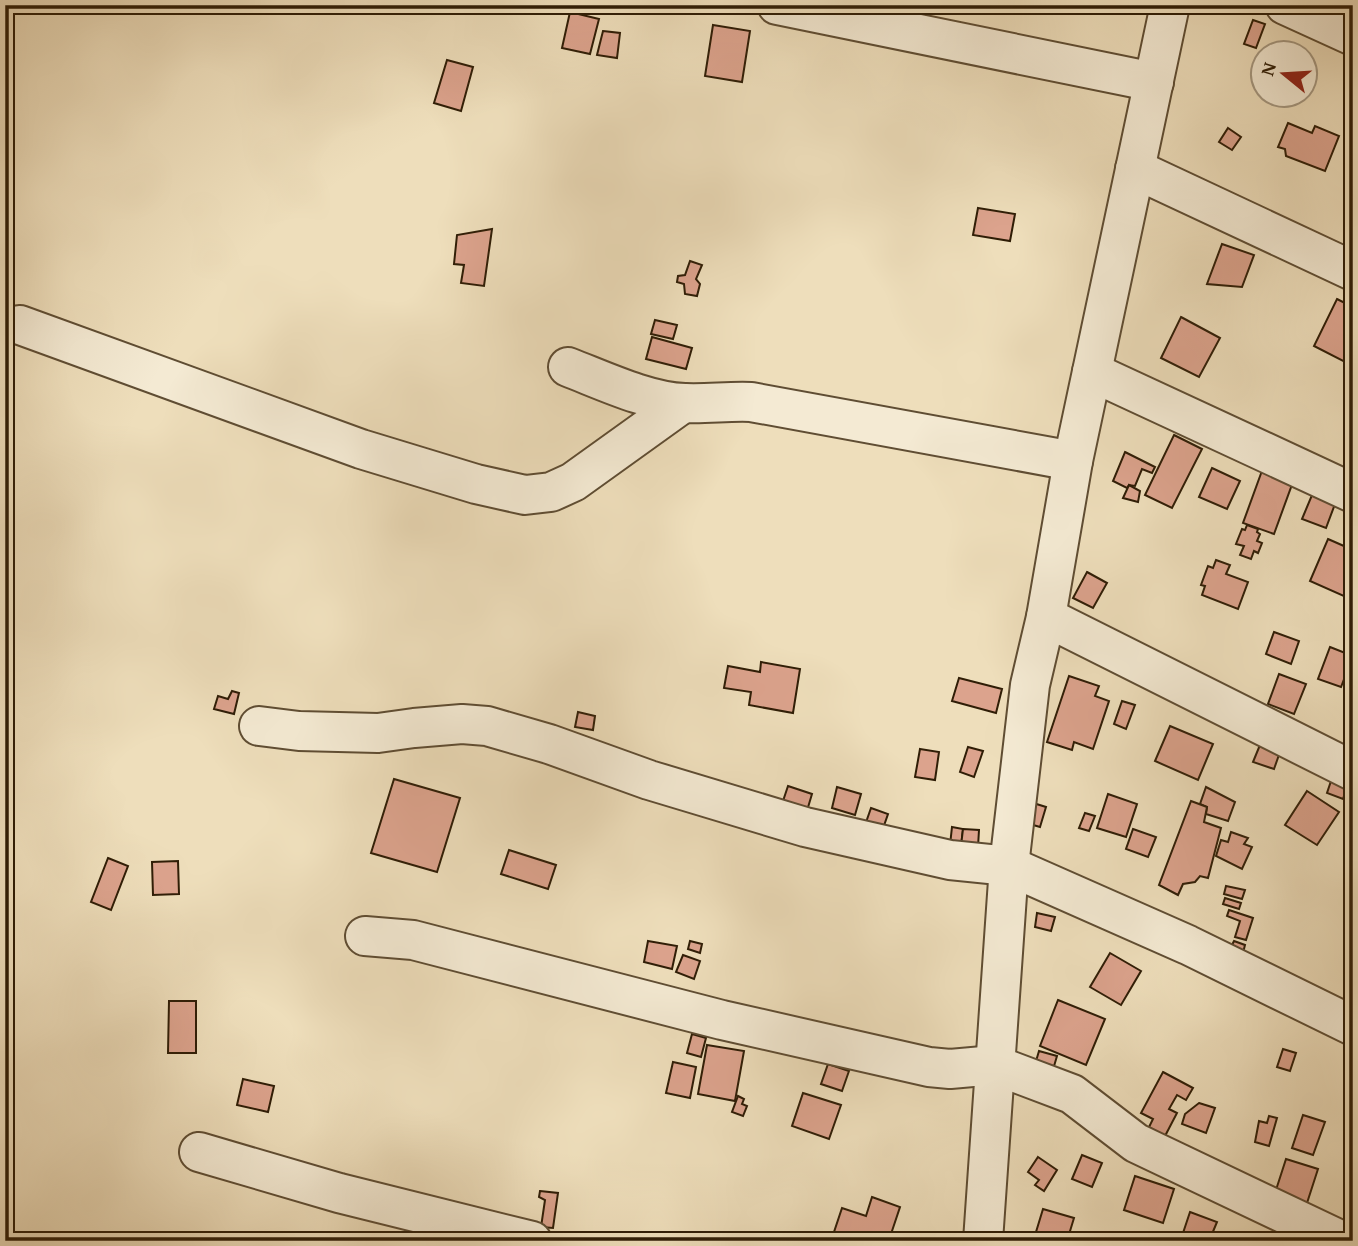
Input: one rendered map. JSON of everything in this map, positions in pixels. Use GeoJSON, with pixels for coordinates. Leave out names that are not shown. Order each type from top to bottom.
{"type":"FeatureCollection","features":[{"type":"Feature","properties":{"kind":"street"},"geometry":{"type":"LineString","coordinates":[[778,5],[1154,82]]}},
{"type":"Feature","properties":{"kind":"street"},"geometry":{"type":"LineString","coordinates":[[984,1241],[1009,866],[1030,685],[1046,617],[1073,461],[1170,5]]}},
{"type":"Feature","properties":{"kind":"street"},"geometry":{"type":"LineString","coordinates":[[1285,5],[1353,36]]}},
{"type":"Feature","properties":{"kind":"street"},"geometry":{"type":"LineString","coordinates":[[1135,169],[1353,271]]}},
{"type":"Feature","properties":{"kind":"street"},"geometry":{"type":"LineString","coordinates":[[20,325],[362,449],[476,484],[525,495],[551,492],[573,482],[683,403]]}},
{"type":"Feature","properties":{"kind":"street"},"geometry":{"type":"LineString","coordinates":[[568,368],[644,395],[683,403],[751,402],[1073,461]]}},
{"type":"Feature","properties":{"kind":"street"},"geometry":{"type":"LineString","coordinates":[[1092,372],[1353,493]]}},
{"type":"Feature","properties":{"kind":"street"},"geometry":{"type":"LineString","coordinates":[[1046,617],[1353,771]]}},
{"type":"Feature","properties":{"kind":"street"},"geometry":{"type":"LineString","coordinates":[[258,726],[299,731],[378,733],[463,724],[487,726],[549,744],[649,780],[805,827],[950,860],[1009,866],[1188,945],[1353,1026]]}},
{"type":"Feature","properties":{"kind":"street"},"geometry":{"type":"LineString","coordinates":[[365,936],[413,940],[722,1020],[929,1067],[950,1069],[995,1065],[1072,1094],[1136,1143],[1342,1241]]}},
{"type":"Feature","properties":{"kind":"street"},"geometry":{"type":"LineString","coordinates":[[199,1152],[339,1193],[532,1241]]}},
{"type":"Feature","properties":{"kind":"building"},"geometry":{"type":"Polygon","coordinates":[[[570,12],[599,19],[590,54],[562,48],[570,12]]]}},
{"type":"Feature","properties":{"kind":"building"},"geometry":{"type":"Polygon","coordinates":[[[1253,20],[1265,24],[1260,38],[1250,38],[1250,46],[1244,44],[1253,20]]]}},
{"type":"Feature","properties":{"kind":"building"},"geometry":{"type":"Polygon","coordinates":[[[713,25],[750,31],[742,82],[705,76],[713,25]]]}},
{"type":"Feature","properties":{"kind":"building"},"geometry":{"type":"Polygon","coordinates":[[[603,31],[620,33],[617,58],[597,55],[603,31]]]}},
{"type":"Feature","properties":{"kind":"building"},"geometry":{"type":"Polygon","coordinates":[[[447,60],[473,67],[461,111],[434,103],[447,60]]]}},
{"type":"Feature","properties":{"kind":"building"},"geometry":{"type":"Polygon","coordinates":[[[1288,123],[1312,133],[1315,126],[1339,136],[1325,171],[1286,156],[1285,149],[1278,147],[1288,123]]]}},
{"type":"Feature","properties":{"kind":"building"},"geometry":{"type":"Polygon","coordinates":[[[1228,128],[1241,137],[1232,150],[1219,142],[1228,128]]]}},
{"type":"Feature","properties":{"kind":"building"},"geometry":{"type":"Polygon","coordinates":[[[978,208],[1015,214],[1010,241],[973,235],[978,208]]]}},
{"type":"Feature","properties":{"kind":"building"},"geometry":{"type":"Polygon","coordinates":[[[492,229],[484,286],[461,283],[464,265],[454,264],[457,235],[492,229]]]}},
{"type":"Feature","properties":{"kind":"building"},"geometry":{"type":"Polygon","coordinates":[[[1222,244],[1254,255],[1242,287],[1207,284],[1222,244]]]}},
{"type":"Feature","properties":{"kind":"building"},"geometry":{"type":"Polygon","coordinates":[[[690,261],[702,265],[696,279],[700,284],[697,296],[685,294],[684,284],[677,282],[678,276],[685,275],[690,261]]]}},
{"type":"Feature","properties":{"kind":"building"},"geometry":{"type":"Polygon","coordinates":[[[1337,299],[1353,307],[1353,356],[1349,364],[1314,346],[1337,299]]]}},
{"type":"Feature","properties":{"kind":"building"},"geometry":{"type":"Polygon","coordinates":[[[1181,317],[1220,338],[1199,377],[1161,358],[1181,317]]]}},
{"type":"Feature","properties":{"kind":"building"},"geometry":{"type":"Polygon","coordinates":[[[655,320],[677,325],[673,339],[651,334],[655,320]]]}},
{"type":"Feature","properties":{"kind":"building"},"geometry":{"type":"Polygon","coordinates":[[[652,337],[692,348],[686,369],[646,359],[652,337]]]}},
{"type":"Feature","properties":{"kind":"building"},"geometry":{"type":"Polygon","coordinates":[[[1174,435],[1202,449],[1172,508],[1145,495],[1174,435]]]}},
{"type":"Feature","properties":{"kind":"building"},"geometry":{"type":"Polygon","coordinates":[[[1125,452],[1155,467],[1152,473],[1142,469],[1135,486],[1129,485],[1127,488],[1113,481],[1125,452]]]}},
{"type":"Feature","properties":{"kind":"building"},"geometry":{"type":"Polygon","coordinates":[[[1212,468],[1240,481],[1227,509],[1199,497],[1212,468]]]}},
{"type":"Feature","properties":{"kind":"building"},"geometry":{"type":"Polygon","coordinates":[[[1263,468],[1294,479],[1274,534],[1243,523],[1263,468]]]}},
{"type":"Feature","properties":{"kind":"building"},"geometry":{"type":"Polygon","coordinates":[[[1129,485],[1140,491],[1138,502],[1123,498],[1129,485]]]}},
{"type":"Feature","properties":{"kind":"building"},"geometry":{"type":"Polygon","coordinates":[[[1312,495],[1335,504],[1326,528],[1302,519],[1312,495]]]}},
{"type":"Feature","properties":{"kind":"building"},"geometry":{"type":"Polygon","coordinates":[[[1247,525],[1258,529],[1260,534],[1257,541],[1262,543],[1258,553],[1254,551],[1251,559],[1240,555],[1244,546],[1236,544],[1242,529],[1245,530],[1247,525]]]}},
{"type":"Feature","properties":{"kind":"building"},"geometry":{"type":"Polygon","coordinates":[[[1328,539],[1353,550],[1353,581],[1346,597],[1310,581],[1328,539]]]}},
{"type":"Feature","properties":{"kind":"building"},"geometry":{"type":"Polygon","coordinates":[[[1216,560],[1230,565],[1226,574],[1248,582],[1238,609],[1202,595],[1205,586],[1201,585],[1208,566],[1213,568],[1216,560]]]}},
{"type":"Feature","properties":{"kind":"building"},"geometry":{"type":"Polygon","coordinates":[[[1087,572],[1107,583],[1093,608],[1073,598],[1087,572]]]}},
{"type":"Feature","properties":{"kind":"building"},"geometry":{"type":"Polygon","coordinates":[[[1274,632],[1299,641],[1291,664],[1266,654],[1274,632]]]}},
{"type":"Feature","properties":{"kind":"building"},"geometry":{"type":"Polygon","coordinates":[[[1330,647],[1353,656],[1341,687],[1318,679],[1330,647]]]}},
{"type":"Feature","properties":{"kind":"building"},"geometry":{"type":"Polygon","coordinates":[[[761,662],[800,669],[793,713],[749,705],[751,692],[724,688],[728,666],[760,672],[761,662]]]}},
{"type":"Feature","properties":{"kind":"building"},"geometry":{"type":"Polygon","coordinates":[[[1279,674],[1306,684],[1294,714],[1268,704],[1279,674]]]}},
{"type":"Feature","properties":{"kind":"building"},"geometry":{"type":"Polygon","coordinates":[[[1069,676],[1099,686],[1095,696],[1109,701],[1093,749],[1074,742],[1072,750],[1047,742],[1069,676]]]}},
{"type":"Feature","properties":{"kind":"building"},"geometry":{"type":"Polygon","coordinates":[[[959,678],[1002,689],[996,713],[952,701],[959,678]]]}},
{"type":"Feature","properties":{"kind":"building"},"geometry":{"type":"Polygon","coordinates":[[[232,691],[239,693],[234,714],[214,709],[218,696],[228,699],[232,691]]]}},
{"type":"Feature","properties":{"kind":"building"},"geometry":{"type":"Polygon","coordinates":[[[1122,701],[1135,705],[1126,729],[1114,724],[1122,701]]]}},
{"type":"Feature","properties":{"kind":"building"},"geometry":{"type":"Polygon","coordinates":[[[578,712],[595,716],[593,730],[575,727],[578,712]]]}},
{"type":"Feature","properties":{"kind":"building"},"geometry":{"type":"Polygon","coordinates":[[[1170,726],[1213,744],[1198,780],[1155,761],[1170,726]]]}},
{"type":"Feature","properties":{"kind":"building"},"geometry":{"type":"Polygon","coordinates":[[[1262,740],[1280,752],[1274,769],[1253,762],[1262,740]]]}},
{"type":"Feature","properties":{"kind":"building"},"geometry":{"type":"Polygon","coordinates":[[[968,747],[983,751],[974,777],[960,772],[968,747]]]}},
{"type":"Feature","properties":{"kind":"building"},"geometry":{"type":"Polygon","coordinates":[[[920,749],[939,752],[935,780],[915,777],[920,749]]]}},
{"type":"Feature","properties":{"kind":"building"},"geometry":{"type":"Polygon","coordinates":[[[394,779],[460,798],[437,872],[371,853],[394,779]]]}},
{"type":"Feature","properties":{"kind":"building"},"geometry":{"type":"Polygon","coordinates":[[[1331,781],[1347,787],[1343,799],[1327,793],[1331,781]]]}},
{"type":"Feature","properties":{"kind":"building"},"geometry":{"type":"Polygon","coordinates":[[[788,786],[812,794],[806,814],[781,807],[788,786]]]}},
{"type":"Feature","properties":{"kind":"building"},"geometry":{"type":"Polygon","coordinates":[[[837,787],[861,794],[855,815],[832,808],[837,787]]]}},
{"type":"Feature","properties":{"kind":"building"},"geometry":{"type":"Polygon","coordinates":[[[1206,787],[1235,802],[1228,821],[1206,814],[1207,807],[1200,804],[1206,787]]]}},
{"type":"Feature","properties":{"kind":"building"},"geometry":{"type":"Polygon","coordinates":[[[1307,791],[1339,812],[1317,845],[1285,825],[1307,791]]]}},
{"type":"Feature","properties":{"kind":"building"},"geometry":{"type":"Polygon","coordinates":[[[1108,794],[1137,804],[1126,837],[1097,828],[1108,794]]]}},
{"type":"Feature","properties":{"kind":"building"},"geometry":{"type":"Polygon","coordinates":[[[1191,801],[1207,807],[1204,822],[1221,828],[1208,878],[1200,876],[1195,882],[1183,884],[1178,895],[1159,885],[1191,801]]]}},
{"type":"Feature","properties":{"kind":"building"},"geometry":{"type":"Polygon","coordinates":[[[1030,802],[1046,807],[1040,827],[1023,822],[1030,802]]]}},
{"type":"Feature","properties":{"kind":"building"},"geometry":{"type":"Polygon","coordinates":[[[871,808],[888,814],[880,837],[863,831],[871,808]]]}},
{"type":"Feature","properties":{"kind":"building"},"geometry":{"type":"Polygon","coordinates":[[[1085,813],[1095,816],[1089,831],[1079,828],[1085,813]]]}},
{"type":"Feature","properties":{"kind":"building"},"geometry":{"type":"Polygon","coordinates":[[[952,827],[963,829],[961,846],[950,845],[952,827]]]}},
{"type":"Feature","properties":{"kind":"building"},"geometry":{"type":"Polygon","coordinates":[[[963,829],[979,830],[978,847],[961,846],[963,829]]]}},
{"type":"Feature","properties":{"kind":"building"},"geometry":{"type":"Polygon","coordinates":[[[1133,829],[1156,837],[1148,857],[1126,849],[1133,829]]]}},
{"type":"Feature","properties":{"kind":"building"},"geometry":{"type":"Polygon","coordinates":[[[1231,832],[1248,838],[1244,844],[1252,847],[1242,869],[1216,856],[1221,840],[1228,842],[1231,832]]]}},
{"type":"Feature","properties":{"kind":"building"},"geometry":{"type":"Polygon","coordinates":[[[509,850],[556,865],[548,889],[501,874],[509,850]]]}},
{"type":"Feature","properties":{"kind":"building"},"geometry":{"type":"Polygon","coordinates":[[[108,858],[128,866],[111,910],[91,902],[108,858]]]}},
{"type":"Feature","properties":{"kind":"building"},"geometry":{"type":"Polygon","coordinates":[[[178,861],[179,894],[153,895],[152,862],[178,861]]]}},
{"type":"Feature","properties":{"kind":"building"},"geometry":{"type":"Polygon","coordinates":[[[1226,886],[1245,890],[1242,899],[1224,894],[1226,886]]]}},
{"type":"Feature","properties":{"kind":"building"},"geometry":{"type":"Polygon","coordinates":[[[1225,898],[1241,903],[1239,909],[1223,904],[1225,898]]]}},
{"type":"Feature","properties":{"kind":"building"},"geometry":{"type":"Polygon","coordinates":[[[1229,910],[1253,918],[1246,940],[1235,937],[1240,921],[1227,916],[1229,910]]]}},
{"type":"Feature","properties":{"kind":"building"},"geometry":{"type":"Polygon","coordinates":[[[1037,913],[1055,917],[1051,931],[1035,927],[1037,913]]]}},
{"type":"Feature","properties":{"kind":"building"},"geometry":{"type":"Polygon","coordinates":[[[648,941],[677,946],[672,969],[644,962],[648,941]]]}},
{"type":"Feature","properties":{"kind":"building"},"geometry":{"type":"Polygon","coordinates":[[[690,941],[702,944],[700,953],[688,949],[690,941]]]}},
{"type":"Feature","properties":{"kind":"building"},"geometry":{"type":"Polygon","coordinates":[[[1234,941],[1245,945],[1243,953],[1230,949],[1234,941]]]}},
{"type":"Feature","properties":{"kind":"building"},"geometry":{"type":"Polygon","coordinates":[[[1110,953],[1141,971],[1121,1005],[1090,987],[1110,953]]]}},
{"type":"Feature","properties":{"kind":"building"},"geometry":{"type":"Polygon","coordinates":[[[683,955],[700,961],[694,979],[676,972],[683,955]]]}},
{"type":"Feature","properties":{"kind":"building"},"geometry":{"type":"Polygon","coordinates":[[[1058,1000],[1105,1019],[1086,1065],[1040,1046],[1058,1000]]]}},
{"type":"Feature","properties":{"kind":"building"},"geometry":{"type":"Polygon","coordinates":[[[169,1001],[196,1001],[196,1053],[168,1053],[169,1001]]]}},
{"type":"Feature","properties":{"kind":"building"},"geometry":{"type":"Polygon","coordinates":[[[692,1034],[706,1038],[701,1057],[687,1053],[692,1034]]]}},
{"type":"Feature","properties":{"kind":"building"},"geometry":{"type":"Polygon","coordinates":[[[707,1045],[744,1051],[735,1101],[698,1094],[707,1045]]]}},
{"type":"Feature","properties":{"kind":"building"},"geometry":{"type":"Polygon","coordinates":[[[1283,1049],[1296,1053],[1290,1071],[1277,1067],[1283,1049]]]}},
{"type":"Feature","properties":{"kind":"building"},"geometry":{"type":"Polygon","coordinates":[[[1039,1051],[1057,1056],[1052,1073],[1034,1068],[1039,1051]]]}},
{"type":"Feature","properties":{"kind":"building"},"geometry":{"type":"Polygon","coordinates":[[[673,1062],[696,1067],[690,1098],[666,1093],[673,1062]]]}},
{"type":"Feature","properties":{"kind":"building"},"geometry":{"type":"Polygon","coordinates":[[[828,1064],[849,1071],[842,1091],[821,1084],[828,1064]]]}},
{"type":"Feature","properties":{"kind":"building"},"geometry":{"type":"Polygon","coordinates":[[[1163,1072],[1193,1088],[1186,1100],[1177,1095],[1169,1109],[1177,1113],[1165,1136],[1149,1127],[1153,1119],[1141,1113],[1163,1072]]]}},
{"type":"Feature","properties":{"kind":"building"},"geometry":{"type":"Polygon","coordinates":[[[243,1079],[274,1086],[268,1112],[237,1105],[243,1079]]]}},
{"type":"Feature","properties":{"kind":"building"},"geometry":{"type":"Polygon","coordinates":[[[803,1093],[841,1105],[829,1139],[792,1126],[803,1093]]]}},
{"type":"Feature","properties":{"kind":"building"},"geometry":{"type":"Polygon","coordinates":[[[738,1096],[744,1099],[742,1104],[747,1106],[743,1116],[732,1112],[738,1096]]]}},
{"type":"Feature","properties":{"kind":"building"},"geometry":{"type":"Polygon","coordinates":[[[1199,1103],[1215,1108],[1206,1133],[1182,1124],[1185,1114],[1199,1103]]]}},
{"type":"Feature","properties":{"kind":"building"},"geometry":{"type":"Polygon","coordinates":[[[1303,1115],[1325,1122],[1313,1155],[1292,1148],[1303,1115]]]}},
{"type":"Feature","properties":{"kind":"building"},"geometry":{"type":"Polygon","coordinates":[[[1269,1116],[1277,1118],[1269,1146],[1255,1142],[1259,1121],[1267,1123],[1269,1116]]]}},
{"type":"Feature","properties":{"kind":"building"},"geometry":{"type":"Polygon","coordinates":[[[1082,1155],[1102,1163],[1092,1187],[1072,1179],[1082,1155]]]}},
{"type":"Feature","properties":{"kind":"building"},"geometry":{"type":"Polygon","coordinates":[[[1038,1157],[1057,1170],[1044,1191],[1035,1185],[1039,1180],[1028,1172],[1038,1157]]]}},
{"type":"Feature","properties":{"kind":"building"},"geometry":{"type":"Polygon","coordinates":[[[1286,1159],[1318,1169],[1307,1203],[1275,1193],[1286,1159]]]}},
{"type":"Feature","properties":{"kind":"building"},"geometry":{"type":"Polygon","coordinates":[[[1135,1176],[1174,1189],[1163,1223],[1124,1210],[1135,1176]]]}},
{"type":"Feature","properties":{"kind":"building"},"geometry":{"type":"Polygon","coordinates":[[[540,1191],[558,1193],[553,1228],[541,1227],[545,1200],[539,1197],[540,1191]]]}},
{"type":"Feature","properties":{"kind":"building"},"geometry":{"type":"Polygon","coordinates":[[[872,1197],[900,1207],[891,1234],[897,1236],[896,1241],[831,1241],[842,1208],[866,1216],[872,1197]]]}},
{"type":"Feature","properties":{"kind":"building"},"geometry":{"type":"Polygon","coordinates":[[[1353,1205],[1353,1233],[1344,1229],[1353,1205]]]}},
{"type":"Feature","properties":{"kind":"building"},"geometry":{"type":"Polygon","coordinates":[[[1043,1209],[1074,1218],[1067,1241],[1036,1232],[1043,1209]]]}},
{"type":"Feature","properties":{"kind":"building"},"geometry":{"type":"Polygon","coordinates":[[[1190,1212],[1217,1222],[1212,1234],[1223,1238],[1222,1241],[1172,1241],[1173,1236],[1181,1239],[1190,1212]]]}}]}
